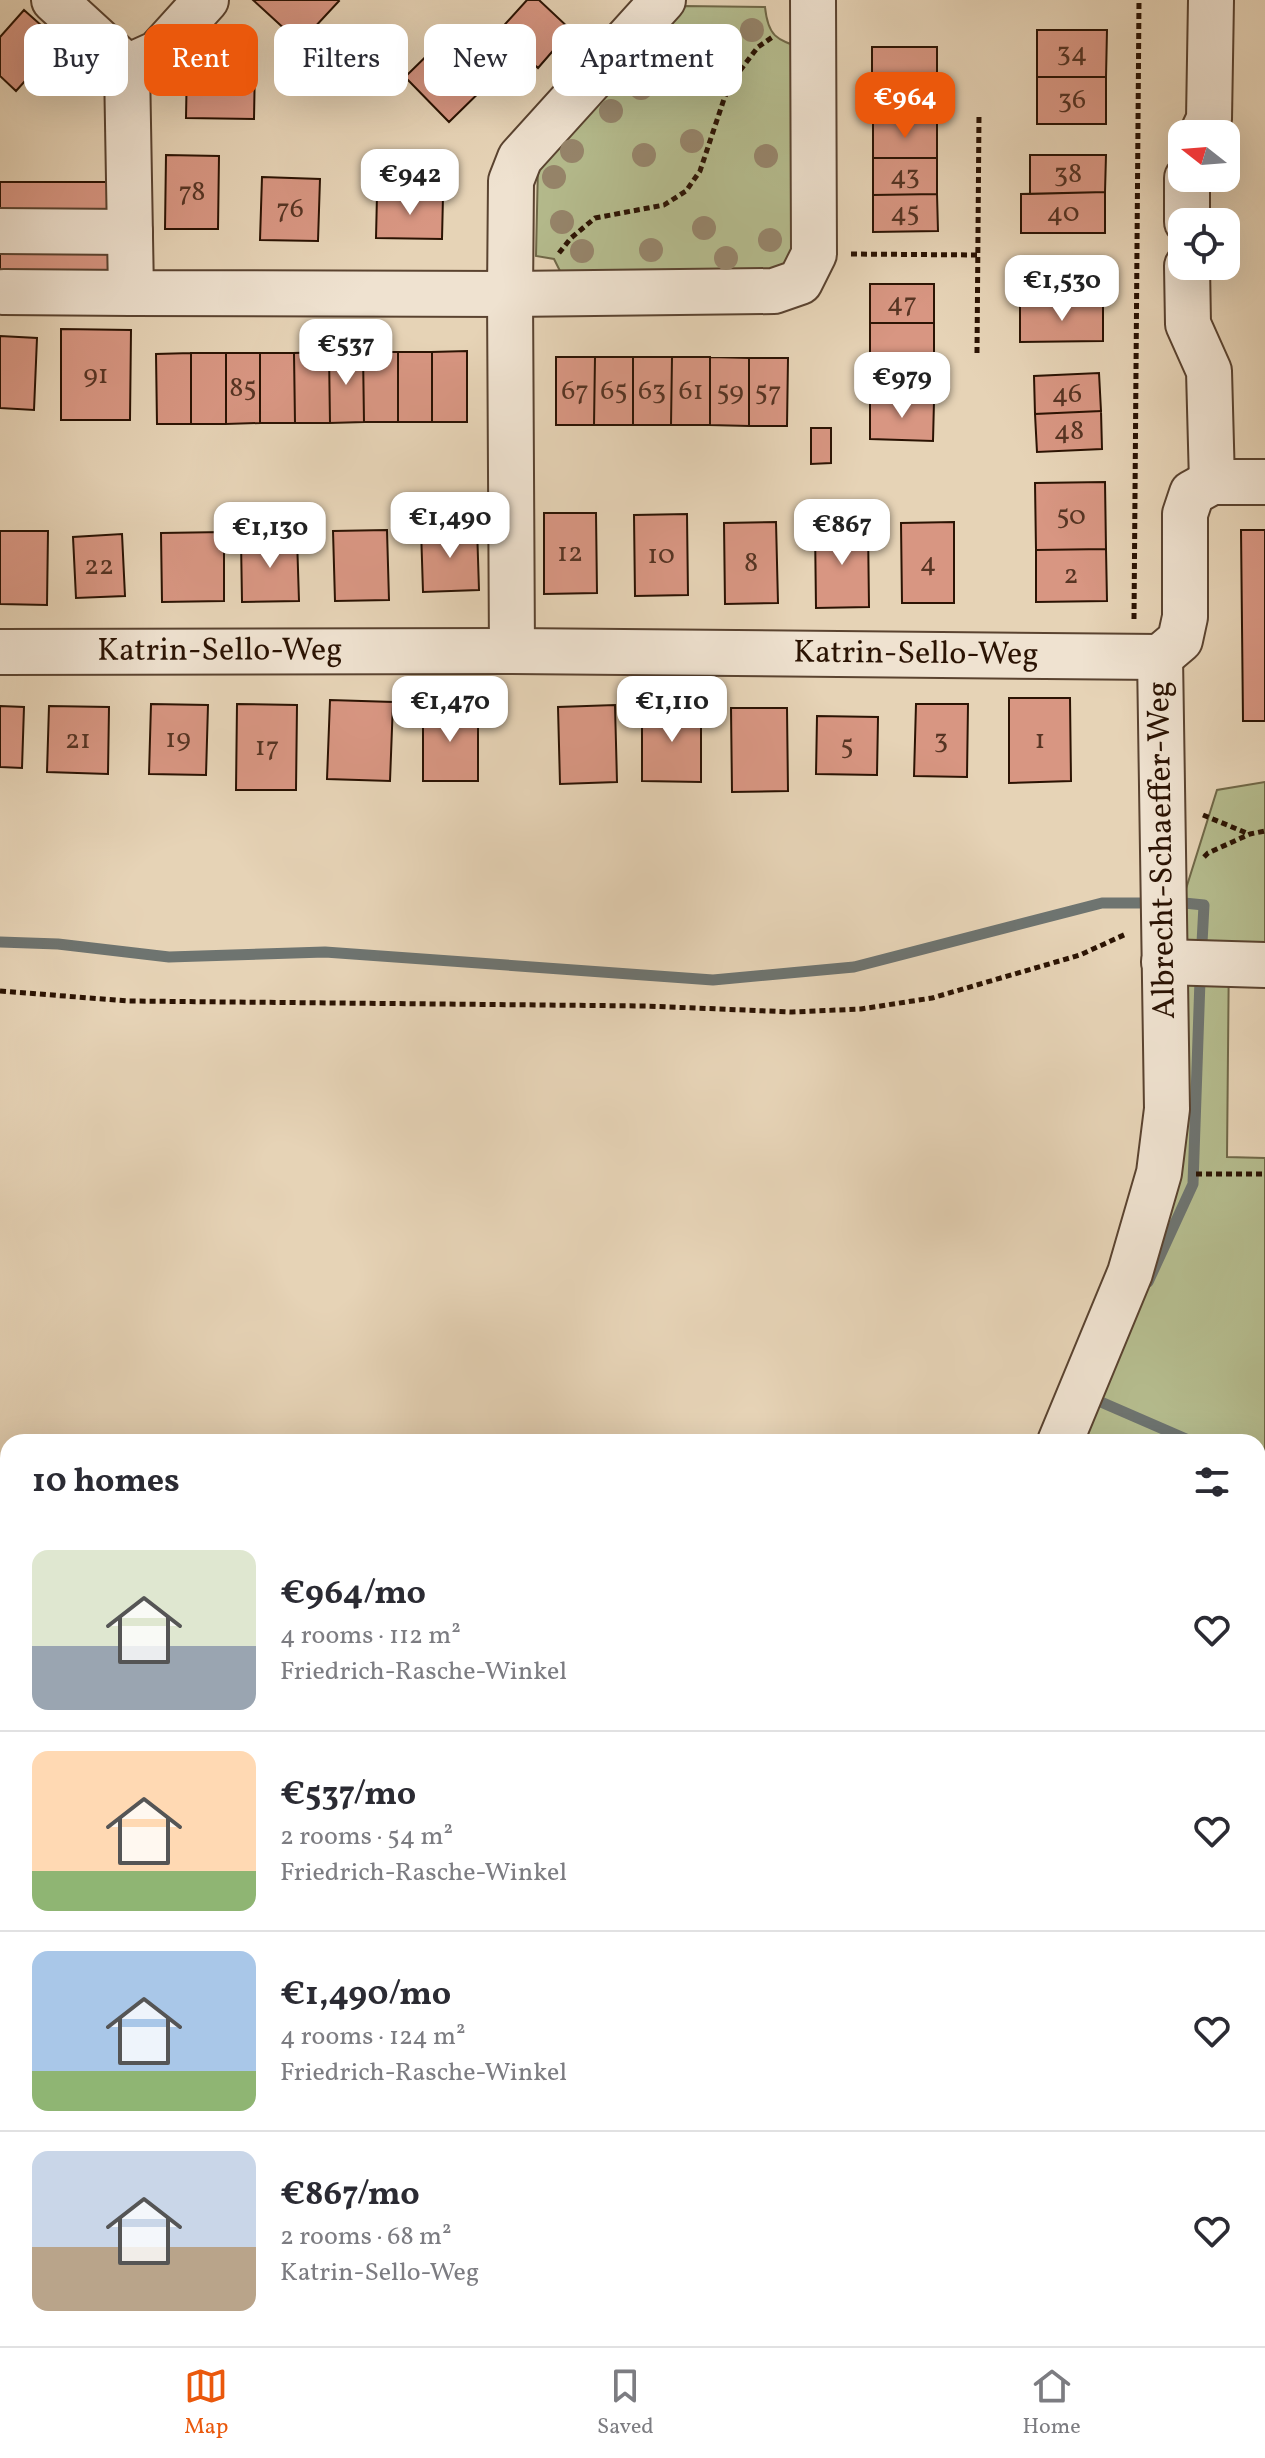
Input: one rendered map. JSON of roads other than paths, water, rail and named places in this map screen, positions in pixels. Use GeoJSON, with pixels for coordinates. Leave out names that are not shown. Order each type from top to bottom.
{"type":"FeatureCollection","features":[{"type":"Feature","properties":{"kind":"street"},"geometry":{"type":"LineString","coordinates":[[54,0],[80,24]]}},
{"type":"Feature","properties":{"kind":"street"},"geometry":{"type":"LineString","coordinates":[[128,67],[158,53],[206,0]]}},
{"type":"Feature","properties":{"kind":"street"},"geometry":{"type":"LineString","coordinates":[[512,651],[511,181],[520,158],[663,0]]}},
{"type":"Feature","properties":{"kind":"street"},"geometry":{"type":"LineString","coordinates":[[4,292],[510,294],[774,291],[800,282],[814,254],[813,0]]}},
{"type":"Feature","properties":{"kind":"street"},"geometry":{"type":"LineString","coordinates":[[1209,120],[1211,0]]}},
{"type":"Feature","properties":{"kind":"street"},"geometry":{"type":"LineString","coordinates":[[128,96],[131,293]]}},
{"type":"Feature","properties":{"kind":"street"},"geometry":{"type":"LineString","coordinates":[[0,231],[130,232]]}},
{"type":"Feature","properties":{"kind":"street"},"geometry":{"type":"LineString","coordinates":[[1187,280],[1188,324],[1209,371],[1212,482],[1265,482]]}},
{"type":"Feature","properties":{"kind":"street","name":"Albrecht-Schaeffer-Weg"},"geometry":{"type":"LineString","coordinates":[[1063,1434],[1130,1273],[1159,1173],[1167,1109],[1163,902],[1147,656],[1180,640],[1185,617],[1185,514],[1192,493],[1212,482]]}},
{"type":"Feature","properties":{"kind":"street","name":"Katrin-Sello-Weg"},"geometry":{"type":"LineString","coordinates":[[0,652],[512,651],[1147,656]]}},
{"type":"Feature","properties":{"kind":"street"},"geometry":{"type":"LineString","coordinates":[[1164,962],[1265,965]]}},
{"type":"Feature","properties":{"kind":"waterway"},"geometry":{"type":"LineString","coordinates":[[0,942],[58,944],[169,957],[325,952],[713,980],[854,967],[1102,903],[1149,903]]}},
{"type":"Feature","properties":{"kind":"waterway"},"geometry":{"type":"LineString","coordinates":[[1184,903],[1204,905],[1202,943]]}},
{"type":"Feature","properties":{"kind":"waterway"},"geometry":{"type":"LineString","coordinates":[[1148,1282],[1193,1184],[1200,980]]}},
{"type":"Feature","properties":{"kind":"waterway"},"geometry":{"type":"LineString","coordinates":[[1098,1393],[1094,1399],[1175,1434]]}}]}
